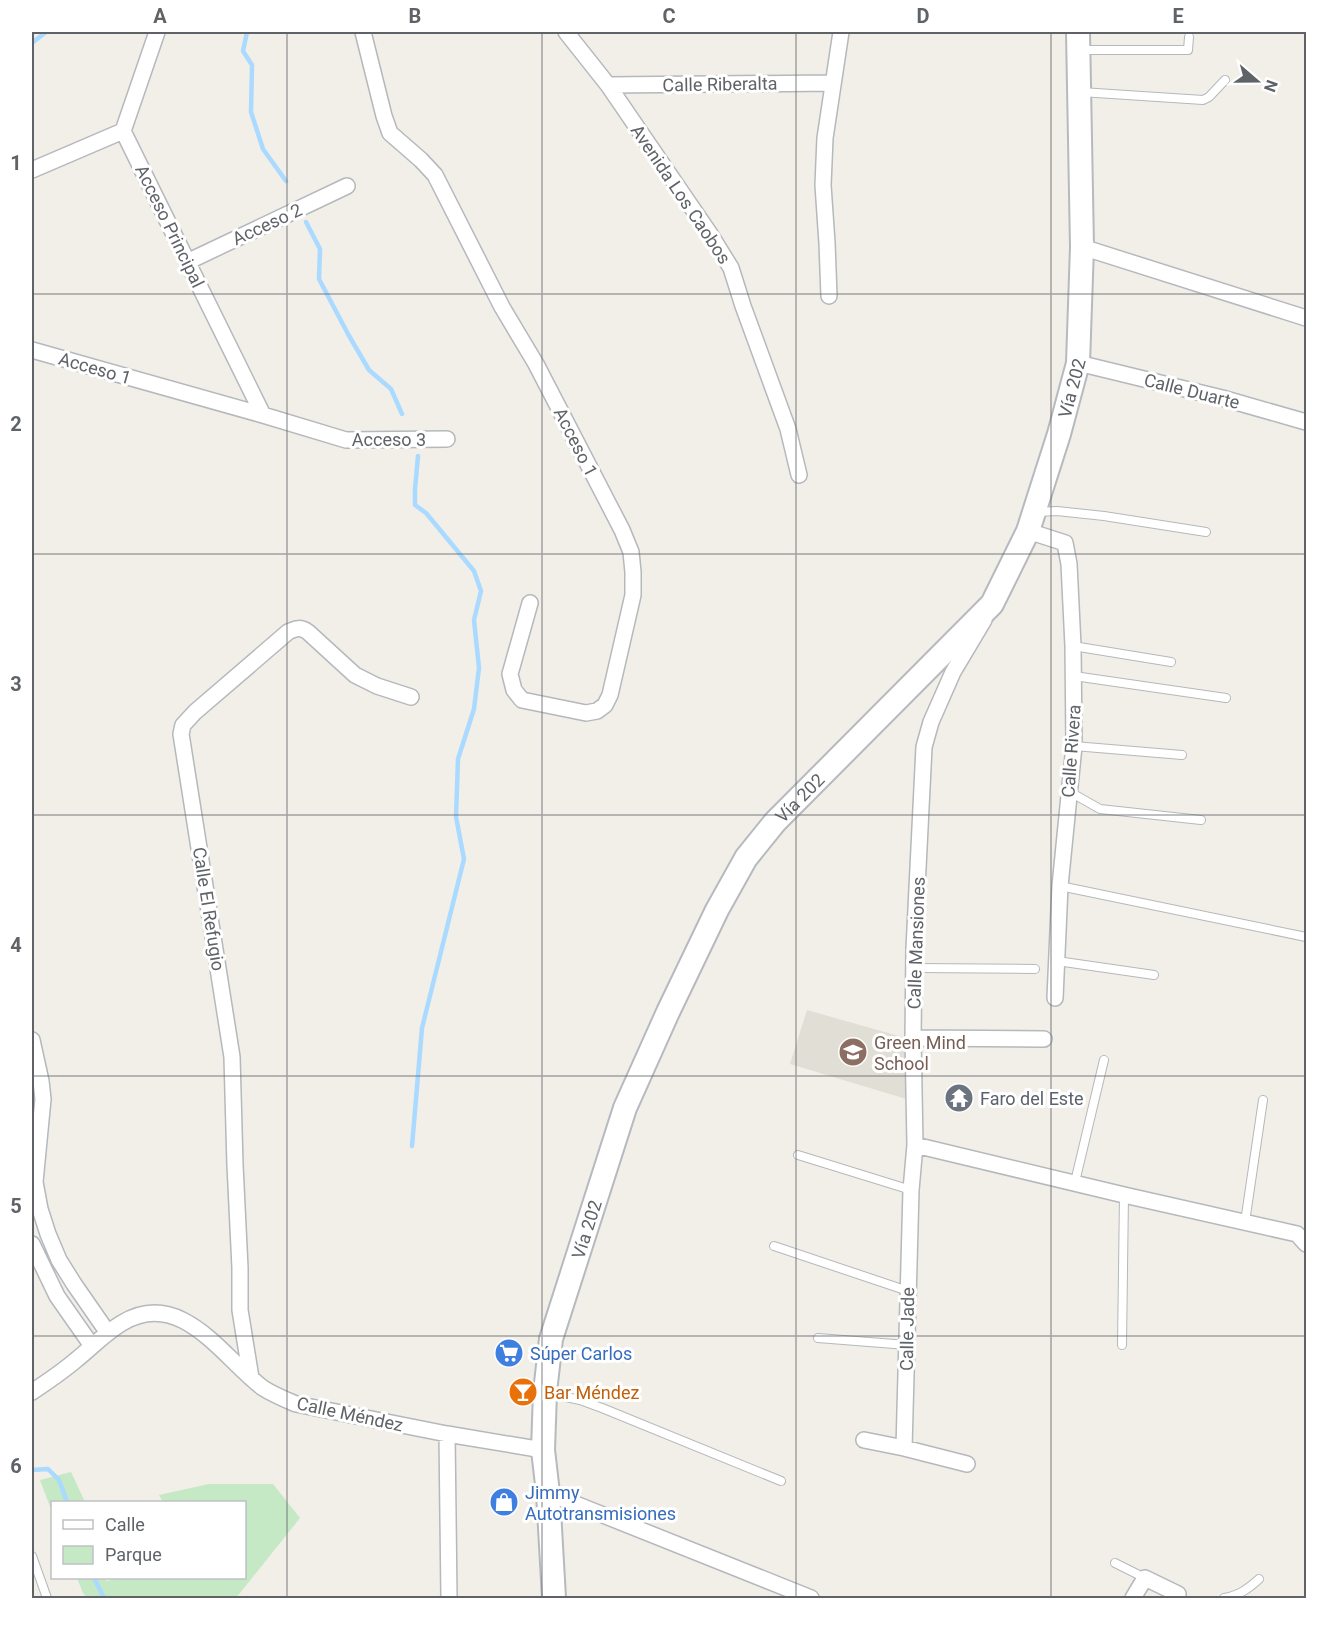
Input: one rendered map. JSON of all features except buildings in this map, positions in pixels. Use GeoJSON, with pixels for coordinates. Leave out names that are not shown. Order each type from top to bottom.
{"type":"FeatureCollection","features":[{"type":"Feature","properties":{"kind":"main road","name":"Vía 202"},"geometry":{"type":"LineString","coordinates":[[555,1599],[543,1450],[550,1339],[625,1108],[717,910],[746,858],[775,822],[992,604],[1031,522],[1059,434],[1078,363],[1082,247],[1078,41]]}},
{"type":"Feature","properties":{"kind":"street"},"geometry":{"type":"LineString","coordinates":[[32,170],[123,131],[157,32]]}},
{"type":"Feature","properties":{"kind":"street","name":"Acceso 1"},"geometry":{"type":"LineString","coordinates":[[363,32],[390,133],[435,175],[502,307],[536,364],[622,530],[630,552],[633,595],[610,694],[605,705],[597,711],[586,713],[522,700],[514,690],[510,674],[530,603]]}},
{"type":"Feature","properties":{"kind":"street","name":"Avenida Los Caobos"},"geometry":{"type":"LineString","coordinates":[[566,32],[608,85],[731,268],[788,429],[799,475]]}},
{"type":"Feature","properties":{"kind":"street"},"geometry":{"type":"LineString","coordinates":[[829,296],[823,185],[825,138],[841,32]]}},
{"type":"Feature","properties":{"kind":"street","name":"Calle Riberalta"},"geometry":{"type":"LineString","coordinates":[[608,85],[833,83]]}},
{"type":"Feature","properties":{"kind":"street","name":"Acceso Principal"},"geometry":{"type":"LineString","coordinates":[[123,131],[262,414]]}},
{"type":"Feature","properties":{"kind":"street","name":"Acceso 2"},"geometry":{"type":"LineString","coordinates":[[187,262],[347,186]]}},
{"type":"Feature","properties":{"kind":"street"},"geometry":{"type":"LineString","coordinates":[[1082,247],[1306,318]]}},
{"type":"Feature","properties":{"kind":"street","name":"Acceso 1"},"geometry":{"type":"LineString","coordinates":[[32,350],[262,414]]}},
{"type":"Feature","properties":{"kind":"street","name":"Calle Duarte"},"geometry":{"type":"LineString","coordinates":[[1078,363],[1306,422]]}},
{"type":"Feature","properties":{"kind":"street","name":"Acceso 3"},"geometry":{"type":"LineString","coordinates":[[262,414],[346,440],[447,439]]}},
{"type":"Feature","properties":{"kind":"street","name":"Calle Rivera"},"geometry":{"type":"LineString","coordinates":[[1031,522],[1065,543],[1069,564],[1074,676],[1074,746],[1060,886],[1055,998]]}},
{"type":"Feature","properties":{"kind":"street","name":"Calle Mansiones"},"geometry":{"type":"LineString","coordinates":[[915,1144],[914,968],[924,747],[931,722],[953,672],[992,604]]}},
{"type":"Feature","properties":{"kind":"street","name":"Calle El Refugio"},"geometry":{"type":"LineString","coordinates":[[251,1378],[240,1310],[232,1057],[182,729],[195,712],[294,629],[304,629],[309,632],[365,682],[411,697]]}},
{"type":"Feature","properties":{"kind":"street"},"geometry":{"type":"LineString","coordinates":[[913,1038],[1044,1039]]}},
{"type":"Feature","properties":{"kind":"street"},"geometry":{"type":"LineString","coordinates":[[32,1040],[41,1081],[42,1099],[35,1179],[40,1209],[59,1260],[108,1333]]}},
{"type":"Feature","properties":{"kind":"street"},"geometry":{"type":"LineString","coordinates":[[915,1144],[1303,1237]]}},
{"type":"Feature","properties":{"kind":"street","name":"Calle Jade"},"geometry":{"type":"LineString","coordinates":[[904,1448],[911,1190],[915,1144]]}},
{"type":"Feature","properties":{"kind":"street"},"geometry":{"type":"LineString","coordinates":[[32,1244],[57,1296],[92,1346]]}},
{"type":"Feature","properties":{"kind":"street","name":"Calle Méndez"},"geometry":{"type":"LineString","coordinates":[[32,1392],[123,1322],[138,1315],[162,1313],[177,1318],[209,1337],[251,1378],[277,1397],[296,1404],[447,1434],[543,1450]]}},
{"type":"Feature","properties":{"kind":"street"},"geometry":{"type":"LineString","coordinates":[[447,1434],[449,1599]]}},
{"type":"Feature","properties":{"kind":"street"},"geometry":{"type":"LineString","coordinates":[[864,1440],[968,1464]]}},
{"type":"Feature","properties":{"kind":"street"},"geometry":{"type":"LineString","coordinates":[[548,1493],[811,1599]]}},
{"type":"Feature","properties":{"kind":"street"},"geometry":{"type":"LineString","coordinates":[[1133,1599],[1145,1578],[1184,1596]]}},
{"type":"Feature","properties":{"kind":"lane"},"geometry":{"type":"LineString","coordinates":[[1078,41],[1188,50],[1190,37]]}},
{"type":"Feature","properties":{"kind":"lane"},"geometry":{"type":"LineString","coordinates":[[1078,92],[1203,100],[1209,97],[1224,80]]}},
{"type":"Feature","properties":{"kind":"lane"},"geometry":{"type":"LineString","coordinates":[[1031,522],[1058,511],[1206,532]]}},
{"type":"Feature","properties":{"kind":"lane"},"geometry":{"type":"LineString","coordinates":[[1073,646],[1171,662]]}},
{"type":"Feature","properties":{"kind":"lane"},"geometry":{"type":"LineString","coordinates":[[1074,676],[1226,698]]}},
{"type":"Feature","properties":{"kind":"lane"},"geometry":{"type":"LineString","coordinates":[[1074,746],[1182,755]]}},
{"type":"Feature","properties":{"kind":"lane"},"geometry":{"type":"LineString","coordinates":[[1068,791],[1100,809],[1201,820]]}},
{"type":"Feature","properties":{"kind":"lane"},"geometry":{"type":"LineString","coordinates":[[1060,886],[1306,937]]}},
{"type":"Feature","properties":{"kind":"lane"},"geometry":{"type":"LineString","coordinates":[[1057,961],[1154,975]]}},
{"type":"Feature","properties":{"kind":"lane"},"geometry":{"type":"LineString","coordinates":[[914,968],[1035,969]]}},
{"type":"Feature","properties":{"kind":"lane"},"geometry":{"type":"LineString","coordinates":[[1075,1182],[1104,1060]]}},
{"type":"Feature","properties":{"kind":"lane"},"geometry":{"type":"LineString","coordinates":[[1245,1222],[1263,1100]]}},
{"type":"Feature","properties":{"kind":"lane"},"geometry":{"type":"LineString","coordinates":[[798,1155],[911,1190]]}},
{"type":"Feature","properties":{"kind":"lane"},"geometry":{"type":"LineString","coordinates":[[1122,1345],[1124,1195]]}},
{"type":"Feature","properties":{"kind":"lane"},"geometry":{"type":"LineString","coordinates":[[774,1246],[908,1291]]}},
{"type":"Feature","properties":{"kind":"lane"},"geometry":{"type":"LineString","coordinates":[[818,1338],[907,1345]]}},
{"type":"Feature","properties":{"kind":"lane"},"geometry":{"type":"LineString","coordinates":[[545,1392],[602,1408],[781,1481]]}},
{"type":"Feature","properties":{"kind":"lane"},"geometry":{"type":"LineString","coordinates":[[32,1556],[47,1599]]}},
{"type":"Feature","properties":{"kind":"lane"},"geometry":{"type":"LineString","coordinates":[[1115,1563],[1145,1578]]}},
{"type":"Feature","properties":{"kind":"lane"},"geometry":{"type":"LineString","coordinates":[[1224,1599],[1246,1591],[1259,1579]]}},
{"type":"Feature","properties":{"kind":"shaded area","name":"Green Mind School"},"geometry":{"type":"Polygon","coordinates":[[[807,1010],[913,1040],[913,1101],[790,1064],[807,1010]]]}},
{"type":"Feature","properties":{"kind":"green space"},"geometry":{"type":"Polygon","coordinates":[[[71,1472],[85,1501],[51,1501],[51,1509],[40,1480],[71,1472]]]}},
{"type":"Feature","properties":{"kind":"green space"},"geometry":{"type":"Polygon","coordinates":[[[209,1484],[273,1484],[300,1518],[236,1598],[87,1598],[77,1579],[104,1579],[107,1581],[114,1579],[246,1579],[246,1501],[162,1501],[159,1495],[209,1484]]]}},
{"type":"Feature","properties":{"kind":"waterway"},"geometry":{"type":"LineString","coordinates":[[32,43],[46,32]]}},
{"type":"Feature","properties":{"kind":"waterway"},"geometry":{"type":"LineString","coordinates":[[247,32],[243,51],[252,65],[251,112],[263,149],[286,181]]}},
{"type":"Feature","properties":{"kind":"waterway"},"geometry":{"type":"LineString","coordinates":[[306,222],[320,249],[319,279],[369,370],[391,389],[402,414]]}},
{"type":"Feature","properties":{"kind":"waterway"},"geometry":{"type":"LineString","coordinates":[[412,1146],[422,1028],[464,859],[456,817],[458,759],[474,709],[479,668],[474,620],[481,591],[474,571],[426,513],[415,505],[418,456]]}},
{"type":"Feature","properties":{"kind":"waterway"},"geometry":{"type":"LineString","coordinates":[[32,1470],[48,1469],[59,1480],[67,1501]]}},
{"type":"Feature","properties":{"kind":"waterway"},"geometry":{"type":"LineString","coordinates":[[94,1579],[104,1598]]}},
{"type":"Feature","properties":{"kind":"place","name":"Green Mind School"},"geometry":{"type":"Point","coordinates":[853,1052]}},
{"type":"Feature","properties":{"kind":"place","name":"Faro del Este"},"geometry":{"type":"Point","coordinates":[959,1098]}},
{"type":"Feature","properties":{"kind":"place","name":"Súper Carlos"},"geometry":{"type":"Point","coordinates":[509,1353]}},
{"type":"Feature","properties":{"kind":"place","name":"Bar Méndez"},"geometry":{"type":"Point","coordinates":[523,1392]}},
{"type":"Feature","properties":{"kind":"place","name":"Jimmy Autotransmisiones"},"geometry":{"type":"Point","coordinates":[504,1502]}}]}
